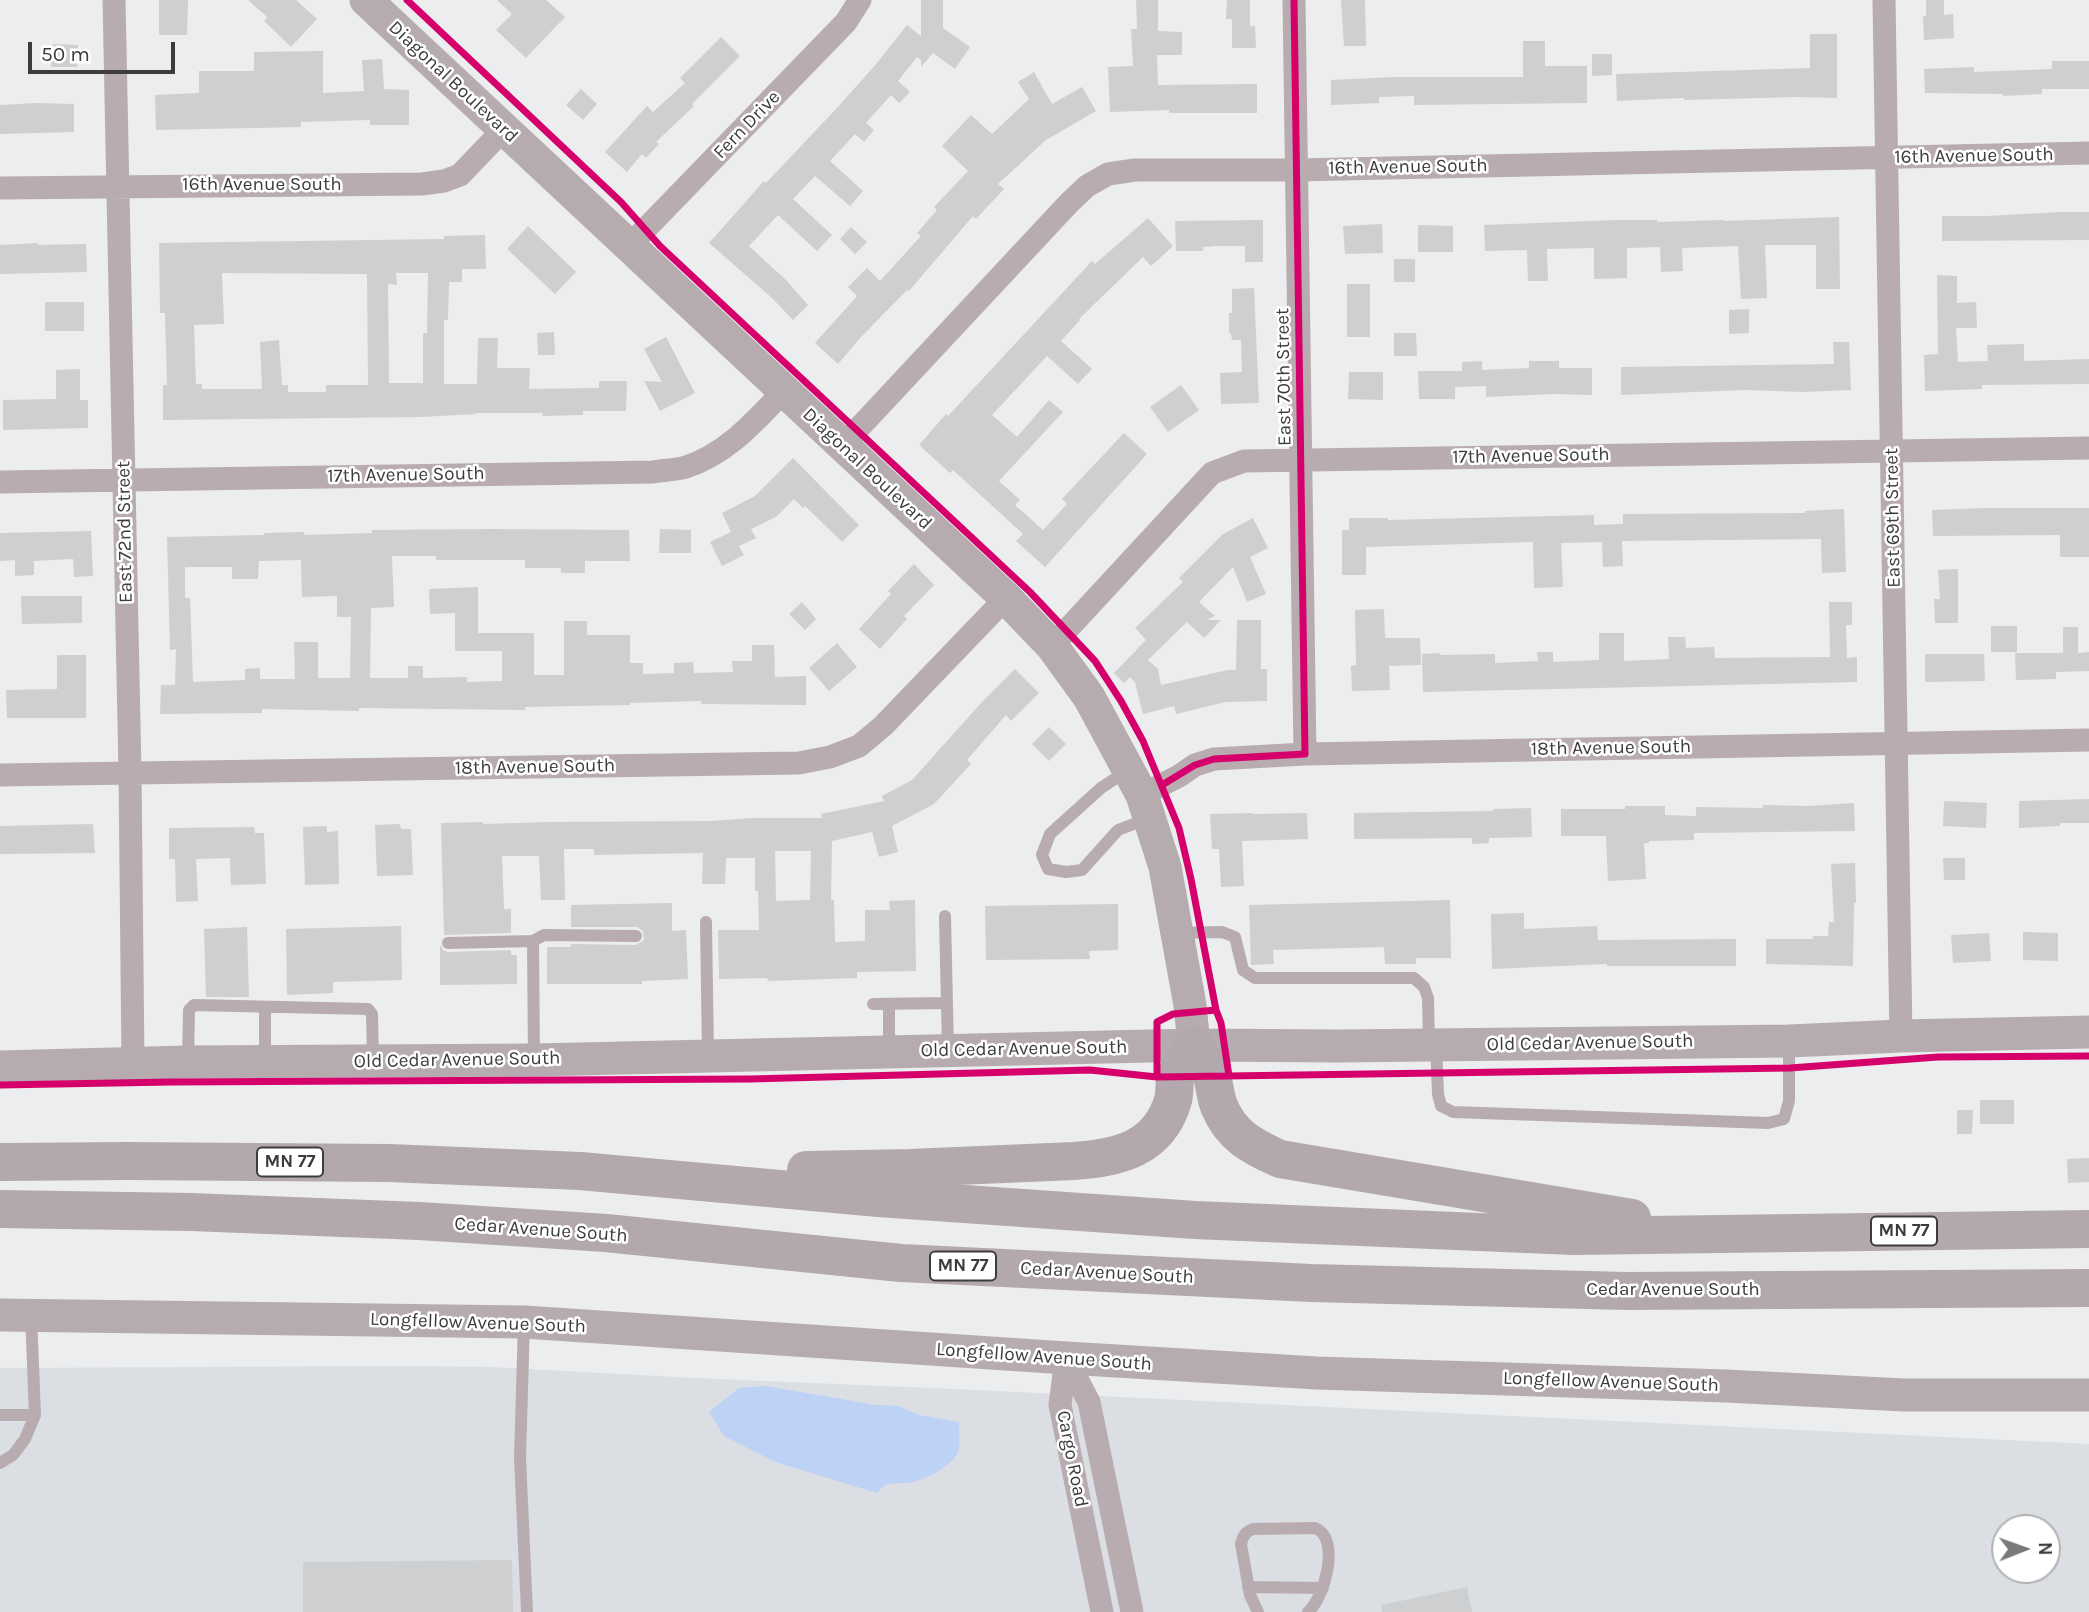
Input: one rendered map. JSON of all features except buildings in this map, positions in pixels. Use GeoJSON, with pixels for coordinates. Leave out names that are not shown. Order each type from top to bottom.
{"type":"FeatureCollection","features":[{"type":"Feature","properties":{"kind":"highway"},"geometry":{"type":"LineString","coordinates":[[580,1171],[910,1168],[1100,1159],[1137,1148],[1152,1136],[1164,1121],[1173,1099],[1176,1076],[1194,1045],[1212,1076],[1212,1086],[1219,1107],[1230,1128],[1251,1146],[1280,1159],[1720,1234]]}},
{"type":"Feature","properties":{"kind":"highway","name":"MN 77"},"geometry":{"type":"LineString","coordinates":[[0,1162],[389,1163],[580,1171],[865,1197],[1195,1220],[1574,1237],[2089,1229]]}},
{"type":"Feature","properties":{"kind":"highway","name":"Cedar Avenue South"},"geometry":{"type":"LineString","coordinates":[[0,1209],[191,1212],[432,1222],[606,1233],[901,1263],[1311,1283],[1627,1291],[2089,1288]]}},
{"type":"Feature","properties":{"kind":"highway"},"geometry":{"type":"LineString","coordinates":[[1928,1289],[1999,1305],[2089,1310]]}},
{"type":"Feature","properties":{"kind":"street","name":"East 72nd Street"},"geometry":{"type":"LineString","coordinates":[[114,0],[130,772],[133,1064]]}},
{"type":"Feature","properties":{"kind":"street","name":"Diagonal Boulevard"},"geometry":{"type":"LineString","coordinates":[[366,0],[1006,598],[1052,646],[1089,697],[1140,794],[1165,867],[1192,1012],[1194,1045]]}},
{"type":"Feature","properties":{"kind":"street","name":"Fern Drive"},"geometry":{"type":"LineString","coordinates":[[629,246],[846,22],[860,0]]}},
{"type":"Feature","properties":{"kind":"street","name":"East 70th Street"},"geometry":{"type":"LineString","coordinates":[[1294,0],[1305,754]]}},
{"type":"Feature","properties":{"kind":"street","name":"East 69th Street"},"geometry":{"type":"LineString","coordinates":[[1884,0],[1901,1036]]}},
{"type":"Feature","properties":{"kind":"street","name":"16th Avenue South"},"geometry":{"type":"LineString","coordinates":[[0,188],[422,184],[444,181],[460,174],[504,130]]}},
{"type":"Feature","properties":{"kind":"street","name":"16th Avenue South"},"geometry":{"type":"LineString","coordinates":[[842,446],[1087,186],[1108,174],[1135,170],[1296,170],[2089,153]]}},
{"type":"Feature","properties":{"kind":"street","name":"17th Avenue South"},"geometry":{"type":"LineString","coordinates":[[0,482],[653,472],[684,468],[712,457],[785,391]]}},
{"type":"Feature","properties":{"kind":"street","name":"17th Avenue South"},"geometry":{"type":"LineString","coordinates":[[1052,646],[1212,473],[1244,461],[2089,448]]}},
{"type":"Feature","properties":{"kind":"street","name":"18th Avenue South"},"geometry":{"type":"LineString","coordinates":[[0,775],[799,763],[830,757],[859,746],[883,726],[1006,598]]}},
{"type":"Feature","properties":{"kind":"street","name":"18th Avenue South"},"geometry":{"type":"LineString","coordinates":[[1140,794],[1195,765],[1214,759],[1305,754],[2089,740]]}},
{"type":"Feature","properties":{"kind":"street","name":"Old Cedar Avenue South"},"geometry":{"type":"LineString","coordinates":[[0,1067],[188,1062],[534,1060],[1194,1045],[1789,1041],[2089,1032]]}},
{"type":"Feature","properties":{"kind":"street","name":"Longfellow Avenue South"},"geometry":{"type":"LineString","coordinates":[[16,1315],[524,1322],[1066,1359],[1317,1373],[1726,1386],[1904,1395],[2089,1395]]}},
{"type":"Feature","properties":{"kind":"street","name":"Cargo Road"},"geometry":{"type":"LineString","coordinates":[[1066,1359],[1060,1405],[1102,1612]]}},
{"type":"Feature","properties":{"kind":"street","name":"Cargo Road"},"geometry":{"type":"LineString","coordinates":[[1066,1359],[1089,1402],[1132,1612]]}},
{"type":"Feature","properties":{"kind":"lane"},"geometry":{"type":"LineString","coordinates":[[1101,788],[1140,794],[1118,830],[1082,870],[1066,872],[1048,869],[1042,855],[1050,834],[1101,788]]}},
{"type":"Feature","properties":{"kind":"lane"},"geometry":{"type":"LineString","coordinates":[[946,916],[948,1051]]}},
{"type":"Feature","properties":{"kind":"lane"},"geometry":{"type":"LineString","coordinates":[[706,922],[708,1056]]}},
{"type":"Feature","properties":{"kind":"lane"},"geometry":{"type":"LineString","coordinates":[[1177,933],[1222,932],[1235,937],[1243,970],[1255,978],[1414,978],[1424,987],[1428,998],[1441,1106],[1453,1112],[1768,1123],[1784,1119],[1789,1101],[1789,1041]]}},
{"type":"Feature","properties":{"kind":"lane"},"geometry":{"type":"LineString","coordinates":[[448,943],[533,940],[544,935],[636,936]]}},
{"type":"Feature","properties":{"kind":"lane"},"geometry":{"type":"LineString","coordinates":[[533,940],[534,1060]]}},
{"type":"Feature","properties":{"kind":"lane"},"geometry":{"type":"LineString","coordinates":[[873,1004],[947,1003]]}},
{"type":"Feature","properties":{"kind":"lane"},"geometry":{"type":"LineString","coordinates":[[889,1004],[890,1052]]}},
{"type":"Feature","properties":{"kind":"lane"},"geometry":{"type":"LineString","coordinates":[[188,1062],[189,1010],[194,1005],[368,1009],[372,1014],[373,1061]]}},
{"type":"Feature","properties":{"kind":"lane"},"geometry":{"type":"LineString","coordinates":[[265,1007],[265,1062]]}},
{"type":"Feature","properties":{"kind":"lane"},"geometry":{"type":"LineString","coordinates":[[0,1463],[13,1455],[25,1439],[35,1415],[16,1315]]}},
{"type":"Feature","properties":{"kind":"lane"},"geometry":{"type":"LineString","coordinates":[[524,1322],[520,1458],[527,1612]]}},
{"type":"Feature","properties":{"kind":"lane"},"geometry":{"type":"LineString","coordinates":[[0,1415],[35,1415]]}},
{"type":"Feature","properties":{"kind":"lane"},"geometry":{"type":"LineString","coordinates":[[1258,1612],[1253,1606],[1248,1587],[1241,1544],[1247,1531],[1315,1528],[1325,1535],[1329,1560],[1320,1596],[1308,1612]]}},
{"type":"Feature","properties":{"kind":"lane"},"geometry":{"type":"LineString","coordinates":[[1248,1587],[1323,1588]]}},
{"type":"Feature","properties":{"kind":"shaded area"},"geometry":{"type":"Polygon","coordinates":[[[492,1367],[2089,1444],[2089,1612],[0,1612],[0,1368],[492,1367]]]}},
{"type":"Feature","properties":{"kind":"water"},"geometry":{"type":"Polygon","coordinates":[[[766,1386],[876,1405],[899,1406],[919,1415],[959,1422],[957,1454],[948,1464],[927,1477],[912,1482],[893,1483],[877,1493],[775,1462],[724,1436],[709,1412],[739,1388],[766,1386]]]}},
{"type":"Feature","properties":{"kind":"cycle path"},"geometry":{"type":"LineString","coordinates":[[407,0],[621,202],[660,246],[1030,592],[1095,661],[1143,741],[1179,828],[1216,1010],[1221,1023],[1229,1076]]}},
{"type":"Feature","properties":{"kind":"cycle path"},"geometry":{"type":"LineString","coordinates":[[1162,785],[1195,765],[1214,759],[1305,754],[1294,0]]}},
{"type":"Feature","properties":{"kind":"cycle path"},"geometry":{"type":"LineString","coordinates":[[1157,1077],[1157,1022],[1173,1014],[1216,1010]]}},
{"type":"Feature","properties":{"kind":"cycle path"},"geometry":{"type":"LineString","coordinates":[[0,1085],[750,1079],[1090,1070],[1157,1077],[1790,1068],[1938,1057],[2089,1056]]}}]}
